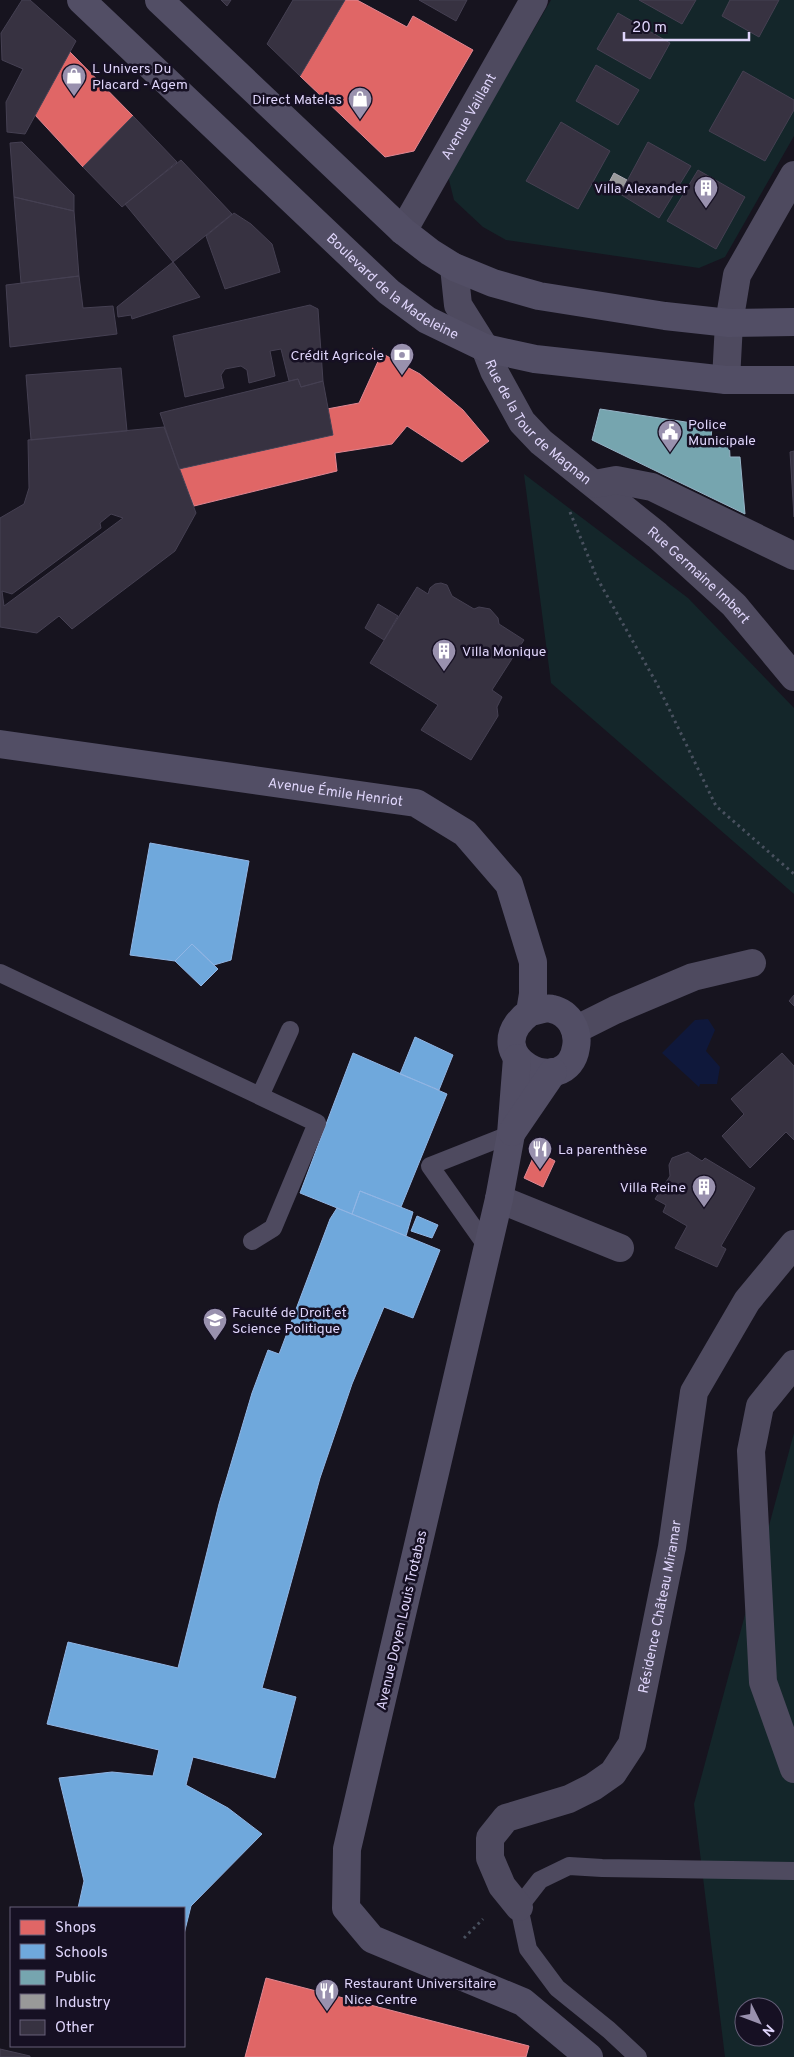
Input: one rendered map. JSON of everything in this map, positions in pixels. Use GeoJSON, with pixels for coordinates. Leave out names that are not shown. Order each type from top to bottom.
{"type":"FeatureCollection","features":[{"type":"Feature","properties":{"kind":"street","name":"Boulevard de la Madeleine"},"geometry":{"type":"LineString","coordinates":[[81,0],[389,292],[427,320],[485,348],[535,360],[726,380],[794,380]]}},
{"type":"Feature","properties":{"kind":"street"},"geometry":{"type":"LineString","coordinates":[[159,0],[403,231],[430,252],[454,267],[493,283],[539,296],[665,316],[729,323],[794,322]]}},
{"type":"Feature","properties":{"kind":"street","name":"Avenue Vaillant"},"geometry":{"type":"LineString","coordinates":[[403,231],[534,0]]}},
{"type":"Feature","properties":{"kind":"street"},"geometry":{"type":"LineString","coordinates":[[726,380],[729,323],[737,275],[794,175]]}},
{"type":"Feature","properties":{"kind":"street","name":"Rue de la Tour de Magnan"},"geometry":{"type":"LineString","coordinates":[[454,267],[458,305],[485,348],[494,371],[522,422],[540,442],[595,484],[616,480],[652,487],[794,556]]}},
{"type":"Feature","properties":{"kind":"street","name":"Rue Germaine Imbert"},"geometry":{"type":"LineString","coordinates":[[595,484],[657,535],[734,605],[794,677]]}},
{"type":"Feature","properties":{"kind":"street","name":"Avenue Émile Henriot"},"geometry":{"type":"LineString","coordinates":[[0,744],[416,803],[465,833],[509,884],[533,962],[533,994],[530,1012]]}},
{"type":"Feature","properties":{"kind":"street"},"geometry":{"type":"LineString","coordinates":[[576,1030],[615,1010],[693,977],[752,963]]}},
{"type":"Feature","properties":{"kind":"street"},"geometry":{"type":"LineString","coordinates":[[551,1008],[562,1013],[570,1020],[576,1030],[576,1051],[562,1068],[553,1072],[535,1071],[525,1066],[517,1058],[512,1042],[514,1031],[521,1019],[530,1012],[551,1008]]}},
{"type":"Feature","properties":{"kind":"street","name":"Avenue Doyen Louis Trotabas"},"geometry":{"type":"LineString","coordinates":[[517,1058],[511,1134],[499,1199],[347,1849],[346,1908],[372,1940],[523,2002],[589,2057]]}},
{"type":"Feature","properties":{"kind":"street","name":"Avenue Doyen Louis Trotabas"},"geometry":{"type":"LineString","coordinates":[[511,1134],[553,1072]]}},
{"type":"Feature","properties":{"kind":"street"},"geometry":{"type":"LineString","coordinates":[[499,1199],[620,1248]]}},
{"type":"Feature","properties":{"kind":"street","name":"Résidence Château Miramar"},"geometry":{"type":"LineString","coordinates":[[514,1901],[502,1886],[490,1858],[490,1838],[495,1831],[506,1818],[569,1799],[593,1787],[614,1773],[632,1744],[672,1547],[694,1392],[747,1301],[794,1244]]}},
{"type":"Feature","properties":{"kind":"street"},"geometry":{"type":"LineString","coordinates":[[794,1364],[760,1406],[751,1450],[763,1682],[794,1769]]}},
{"type":"Feature","properties":{"kind":"lane"},"geometry":{"type":"LineString","coordinates":[[0,973],[317,1123],[273,1228],[252,1241]]}},
{"type":"Feature","properties":{"kind":"lane"},"geometry":{"type":"LineString","coordinates":[[260,1096],[290,1030]]}},
{"type":"Feature","properties":{"kind":"lane"},"geometry":{"type":"LineString","coordinates":[[488,1248],[430,1166],[511,1134]]}},
{"type":"Feature","properties":{"kind":"lane"},"geometry":{"type":"LineString","coordinates":[[638,2057],[609,2030],[557,1988],[528,1949],[514,1901],[540,1880],[569,1866],[794,1871]]}},
{"type":"Feature","properties":{"kind":"path"},"geometry":{"type":"LineString","coordinates":[[569,510],[597,578],[657,684],[716,806],[794,874]]}},
{"type":"Feature","properties":{"kind":"path"},"geometry":{"type":"LineString","coordinates":[[435,1965],[514,1901]]}},
{"type":"Feature","properties":{"kind":"shaded area"},"geometry":{"type":"Polygon","coordinates":[[[551,0],[794,0],[794,136],[725,257],[699,268],[506,240],[483,227],[454,200],[448,176],[551,0]]]}},
{"type":"Feature","properties":{"kind":"shaded area"},"geometry":{"type":"Polygon","coordinates":[[[524,474],[688,598],[794,708],[794,894],[551,683],[524,474]]]}},
{"type":"Feature","properties":{"kind":"shaded area"},"geometry":{"type":"Polygon","coordinates":[[[794,1433],[794,2057],[725,2057],[694,1804],[794,1433]]]}},
{"type":"Feature","properties":{"kind":"water"},"geometry":{"type":"Polygon","coordinates":[[[708,1019],[715,1030],[706,1051],[720,1067],[717,1084],[700,1084],[699,1087],[662,1053],[695,1020],[708,1019]]]}},
{"type":"Feature","properties":{"kind":"building: Shops"},"geometry":{"type":"Polygon","coordinates":[[[345,0],[357,0],[407,27],[413,16],[473,50],[414,151],[385,157],[300,76],[345,0]]]}},
{"type":"Feature","properties":{"kind":"building: Shops"},"geometry":{"type":"Polygon","coordinates":[[[70,52],[133,116],[83,167],[35,115],[70,52]]]}},
{"type":"Feature","properties":{"kind":"building: Shops"},"geometry":{"type":"Polygon","coordinates":[[[372,348],[420,374],[463,410],[489,441],[462,462],[407,426],[392,444],[335,453],[337,471],[194,506],[179,469],[333,435],[327,409],[359,403],[380,357],[372,348]]]}},
{"type":"Feature","properties":{"kind":"building: Shops","name":"La parenthèse"},"geometry":{"type":"Polygon","coordinates":[[[536,1151],[555,1161],[543,1187],[524,1178],[536,1151]]]}},
{"type":"Feature","properties":{"kind":"building: Shops","name":"Restaurant Universitaire Nice Centre"},"geometry":{"type":"Polygon","coordinates":[[[266,1978],[529,2046],[526,2057],[245,2057],[266,1978]]]}},
{"type":"Feature","properties":{"kind":"building: Schools"},"geometry":{"type":"Polygon","coordinates":[[[150,843],[249,861],[231,960],[214,965],[192,944],[175,961],[130,955],[150,843]]]}},
{"type":"Feature","properties":{"kind":"building: Schools"},"geometry":{"type":"Polygon","coordinates":[[[192,944],[218,969],[201,986],[175,961],[192,944]]]}},
{"type":"Feature","properties":{"kind":"building: Schools"},"geometry":{"type":"Polygon","coordinates":[[[415,1037],[453,1055],[439,1090],[400,1074],[415,1037]]]}},
{"type":"Feature","properties":{"kind":"building: Schools"},"geometry":{"type":"Polygon","coordinates":[[[353,1053],[447,1094],[401,1207],[360,1191],[352,1214],[300,1193],[353,1053]]]}},
{"type":"Feature","properties":{"kind":"building: Schools"},"geometry":{"type":"Polygon","coordinates":[[[360,1191],[413,1212],[406,1236],[352,1214],[360,1191]]]}},
{"type":"Feature","properties":{"kind":"building: Schools"},"geometry":{"type":"Polygon","coordinates":[[[337,1208],[440,1250],[413,1318],[384,1307],[352,1384],[320,1478],[262,1688],[296,1697],[275,1778],[193,1757],[186,1785],[228,1808],[262,1834],[191,1906],[185,1930],[185,1907],[78,1907],[84,1881],[59,1778],[112,1772],[153,1776],[159,1750],[47,1724],[68,1642],[178,1668],[219,1504],[252,1393],[268,1350],[279,1354],[330,1219],[337,1208]]]}},
{"type":"Feature","properties":{"kind":"building: Schools"},"geometry":{"type":"Polygon","coordinates":[[[417,1216],[438,1225],[432,1238],[411,1231],[417,1216]]]}},
{"type":"Feature","properties":{"kind":"building: Public"},"geometry":{"type":"Polygon","coordinates":[[[600,409],[712,426],[711,440],[729,437],[730,457],[740,457],[745,514],[592,440],[600,409]]]}},
{"type":"Feature","properties":{"kind":"building: Industry"},"geometry":{"type":"Polygon","coordinates":[[[614,173],[627,180],[620,194],[607,186],[614,173]]]}},
{"type":"Feature","properties":{"kind":"building: Other"},"geometry":{"type":"Polygon","coordinates":[[[22,0],[30,0],[76,41],[25,134],[7,132],[6,102],[23,69],[2,60],[1,33],[22,0]]]}},
{"type":"Feature","properties":{"kind":"building: Other"},"geometry":{"type":"Polygon","coordinates":[[[221,0],[231,0],[227,6],[221,0]]]}},
{"type":"Feature","properties":{"kind":"building: Other"},"geometry":{"type":"Polygon","coordinates":[[[293,0],[345,0],[300,76],[267,44],[293,0]]]}},
{"type":"Feature","properties":{"kind":"building: Other"},"geometry":{"type":"Polygon","coordinates":[[[419,0],[467,0],[456,21],[419,0]]]}},
{"type":"Feature","properties":{"kind":"building: Other"},"geometry":{"type":"Polygon","coordinates":[[[639,0],[696,0],[682,24],[639,0]]]}},
{"type":"Feature","properties":{"kind":"building: Other"},"geometry":{"type":"Polygon","coordinates":[[[730,0],[779,0],[759,37],[722,16],[730,0]]]}},
{"type":"Feature","properties":{"kind":"building: Other"},"geometry":{"type":"Polygon","coordinates":[[[618,13],[670,43],[650,79],[597,49],[618,13]]]}},
{"type":"Feature","properties":{"kind":"building: Other"},"geometry":{"type":"Polygon","coordinates":[[[596,65],[639,90],[618,125],[576,101],[596,65]]]}},
{"type":"Feature","properties":{"kind":"building: Other"},"geometry":{"type":"Polygon","coordinates":[[[743,71],[794,100],[794,110],[765,161],[709,131],[743,71]]]}},
{"type":"Feature","properties":{"kind":"building: Other"},"geometry":{"type":"Polygon","coordinates":[[[133,116],[177,162],[122,207],[83,167],[133,116]]]}},
{"type":"Feature","properties":{"kind":"building: Other"},"geometry":{"type":"Polygon","coordinates":[[[561,122],[610,151],[578,209],[526,181],[561,122]]]}},
{"type":"Feature","properties":{"kind":"building: Other"},"geometry":{"type":"Polygon","coordinates":[[[22,142],[74,195],[74,211],[14,197],[10,143],[22,142]]]}},
{"type":"Feature","properties":{"kind":"building: Other"},"geometry":{"type":"Polygon","coordinates":[[[648,142],[691,166],[659,218],[620,194],[648,142]]]}},
{"type":"Feature","properties":{"kind":"building: Other"},"geometry":{"type":"Polygon","coordinates":[[[181,160],[232,214],[173,262],[125,204],[181,160]]]}},
{"type":"Feature","properties":{"kind":"building: Other","name":"Villa Alexander"},"geometry":{"type":"Polygon","coordinates":[[[698,170],[745,197],[716,249],[667,221],[698,170]]]}},
{"type":"Feature","properties":{"kind":"building: Other"},"geometry":{"type":"Polygon","coordinates":[[[14,197],[74,211],[79,276],[21,283],[14,197]]]}},
{"type":"Feature","properties":{"kind":"building: Other"},"geometry":{"type":"Polygon","coordinates":[[[234,213],[251,224],[272,244],[280,272],[225,289],[206,236],[234,213]]]}},
{"type":"Feature","properties":{"kind":"building: Other"},"geometry":{"type":"Polygon","coordinates":[[[173,262],[200,297],[132,319],[131,315],[118,317],[117,307],[173,262]]]}},
{"type":"Feature","properties":{"kind":"building: Other"},"geometry":{"type":"Polygon","coordinates":[[[79,276],[83,308],[113,306],[117,334],[10,347],[6,285],[79,276]]]}},
{"type":"Feature","properties":{"kind":"building: Other"},"geometry":{"type":"Polygon","coordinates":[[[310,305],[318,309],[323,381],[301,387],[298,379],[289,381],[281,349],[270,351],[275,376],[249,383],[247,370],[241,366],[225,369],[221,375],[224,388],[185,397],[173,336],[310,305]]]}},
{"type":"Feature","properties":{"kind":"building: Other"},"geometry":{"type":"Polygon","coordinates":[[[121,368],[127,431],[31,440],[26,375],[121,368]]]}},
{"type":"Feature","properties":{"kind":"building: Other"},"geometry":{"type":"Polygon","coordinates":[[[298,379],[301,387],[323,381],[333,435],[179,469],[160,413],[298,379]]]}},
{"type":"Feature","properties":{"kind":"building: Other"},"geometry":{"type":"Polygon","coordinates":[[[164,427],[196,513],[175,551],[72,629],[59,616],[37,633],[0,627],[0,518],[24,504],[29,488],[28,440],[164,427]],[[111,514],[100,523],[101,528],[12,594],[2,591],[4,606],[123,518],[111,514]]]}},
{"type":"Feature","properties":{"kind":"building: Other"},"geometry":{"type":"Polygon","coordinates":[[[794,451],[794,517],[790,452],[794,451]]]}},
{"type":"Feature","properties":{"kind":"building: Other","name":"Villa Monique"},"geometry":{"type":"Polygon","coordinates":[[[435,584],[447,585],[452,596],[474,609],[479,607],[490,609],[498,618],[499,624],[524,640],[492,690],[502,697],[497,707],[498,716],[471,760],[421,730],[438,705],[370,663],[417,587],[428,594],[430,588],[435,584]]]}},
{"type":"Feature","properties":{"kind":"building: Other"},"geometry":{"type":"Polygon","coordinates":[[[378,604],[398,616],[384,640],[365,628],[378,604]]]}},
{"type":"Feature","properties":{"kind":"building: Other"},"geometry":{"type":"Polygon","coordinates":[[[794,995],[794,1006],[789,1001],[794,995]]]}},
{"type":"Feature","properties":{"kind":"building: Other"},"geometry":{"type":"Polygon","coordinates":[[[782,1053],[794,1066],[794,1140],[786,1132],[750,1168],[722,1136],[744,1114],[731,1099],[782,1053]]]}},
{"type":"Feature","properties":{"kind":"building: Other","name":"Villa Reine"},"geometry":{"type":"Polygon","coordinates":[[[688,1152],[702,1161],[705,1158],[755,1188],[721,1246],[726,1249],[717,1267],[675,1248],[687,1226],[663,1212],[666,1205],[655,1199],[670,1176],[669,1165],[672,1158],[688,1152]]]}},
{"type":"Feature","properties":{"kind":"building: Other"},"geometry":{"type":"Polygon","coordinates":[[[0,2049],[30,2056],[30,2057],[0,2057],[0,2049]]]}},
{"type":"Feature","properties":{"kind":"place","name":"L Univers Du Placard - Agem"},"geometry":{"type":"Point","coordinates":[74,97]}},
{"type":"Feature","properties":{"kind":"place","name":"Direct Matelas"},"geometry":{"type":"Point","coordinates":[360,120]}},
{"type":"Feature","properties":{"kind":"place","name":"Villa Alexander"},"geometry":{"type":"Point","coordinates":[706,209]}},
{"type":"Feature","properties":{"kind":"place","name":"Crédit Agricole"},"geometry":{"type":"Point","coordinates":[402,376]}},
{"type":"Feature","properties":{"kind":"place","name":"Police Municipale"},"geometry":{"type":"Point","coordinates":[670,453]}},
{"type":"Feature","properties":{"kind":"place","name":"Villa Monique"},"geometry":{"type":"Point","coordinates":[444,672]}},
{"type":"Feature","properties":{"kind":"place","name":"La parenthèse"},"geometry":{"type":"Point","coordinates":[540,1170]}},
{"type":"Feature","properties":{"kind":"place","name":"Villa Reine"},"geometry":{"type":"Point","coordinates":[704,1208]}},
{"type":"Feature","properties":{"kind":"place","name":"Faculté de Droit et Science Politique"},"geometry":{"type":"Point","coordinates":[215,1341]}},
{"type":"Feature","properties":{"kind":"place","name":"Restaurant Universitaire Nice Centre"},"geometry":{"type":"Point","coordinates":[327,2012]}}]}
